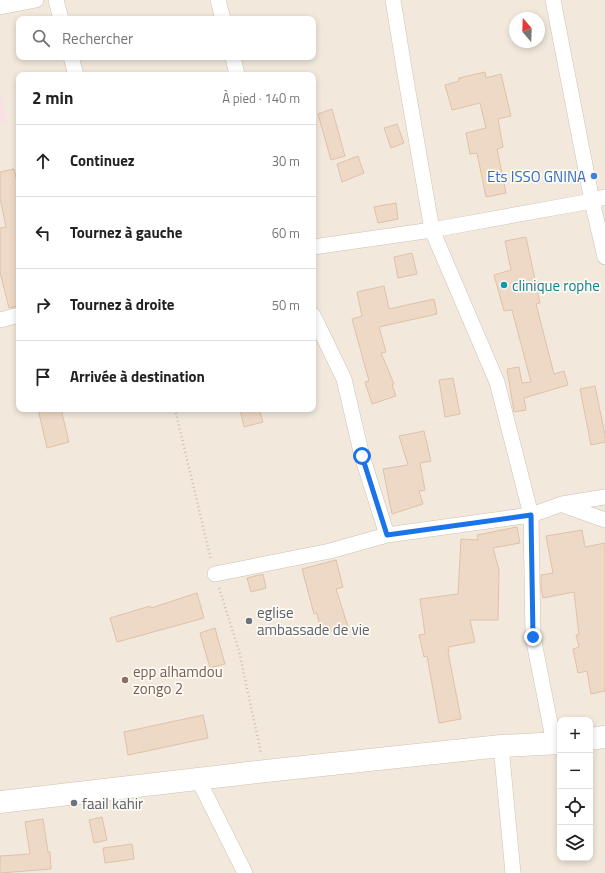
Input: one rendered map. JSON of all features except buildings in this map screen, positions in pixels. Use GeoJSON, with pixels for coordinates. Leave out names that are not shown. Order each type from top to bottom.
{"type":"FeatureCollection","features":[{"type":"Feature","properties":{"kind":"street"},"geometry":{"type":"LineString","coordinates":[[0,7],[36,0]]}},
{"type":"Feature","properties":{"kind":"street"},"geometry":{"type":"LineString","coordinates":[[56,0],[60,16]]}},
{"type":"Feature","properties":{"kind":"street"},"geometry":{"type":"LineString","coordinates":[[218,0],[222,16]]}},
{"type":"Feature","properties":{"kind":"street"},"geometry":{"type":"LineString","coordinates":[[0,802],[501,746],[557,743],[533,637],[531,515],[496,382],[432,230],[393,0]]}},
{"type":"Feature","properties":{"kind":"street"},"geometry":{"type":"LineString","coordinates":[[553,0],[598,199],[605,257]]}},
{"type":"Feature","properties":{"kind":"street"},"geometry":{"type":"LineString","coordinates":[[72,60],[75,72]]}},
{"type":"Feature","properties":{"kind":"street"},"geometry":{"type":"LineString","coordinates":[[234,60],[236,72]]}},
{"type":"Feature","properties":{"kind":"street"},"geometry":{"type":"LineString","coordinates":[[316,247],[432,230],[598,199]]}},
{"type":"Feature","properties":{"kind":"street"},"geometry":{"type":"LineString","coordinates":[[0,320],[16,316]]}},
{"type":"Feature","properties":{"kind":"street"},"geometry":{"type":"LineString","coordinates":[[316,322],[344,379],[362,456],[387,535]]}},
{"type":"Feature","properties":{"kind":"street"},"geometry":{"type":"LineString","coordinates":[[215,574],[330,551],[387,535],[531,515],[562,504],[605,497]]}},
{"type":"Feature","properties":{"kind":"street"},"geometry":{"type":"LineString","coordinates":[[562,504],[605,520]]}},
{"type":"Feature","properties":{"kind":"street"},"geometry":{"type":"LineString","coordinates":[[593,739],[605,737]]}},
{"type":"Feature","properties":{"kind":"street"},"geometry":{"type":"LineString","coordinates":[[501,746],[513,873]]}},
{"type":"Feature","properties":{"kind":"street"},"geometry":{"type":"LineString","coordinates":[[198,779],[245,873]]}},
{"type":"Feature","properties":{"kind":"shaded area"},"geometry":{"type":"Polygon","coordinates":[[[0,0],[605,0],[605,873],[0,873],[0,0]]]}},
{"type":"Feature","properties":{"kind":"shaded area"},"geometry":{"type":"Polygon","coordinates":[[[0,89],[7,122],[0,124],[0,89]]]}},
{"type":"Feature","properties":{"kind":"place","name":"Ets ISSO GNINA"},"geometry":{"type":"Point","coordinates":[594,176]}},
{"type":"Feature","properties":{"kind":"place","name":"clinique rophe"},"geometry":{"type":"Point","coordinates":[504,285]}},
{"type":"Feature","properties":{"kind":"place","name":"eglise ambassade de vie"},"geometry":{"type":"Point","coordinates":[249,621]}},
{"type":"Feature","properties":{"kind":"place","name":"epp alhamdou zongo 2"},"geometry":{"type":"Point","coordinates":[125,680]}},
{"type":"Feature","properties":{"kind":"place","name":"faail kahir"},"geometry":{"type":"Point","coordinates":[74,803]}},
{"type":"Feature","properties":{"kind":"route"},"geometry":{"type":"LineString","coordinates":[[362,456],[387,535],[531,515],[533,637]]}}]}
